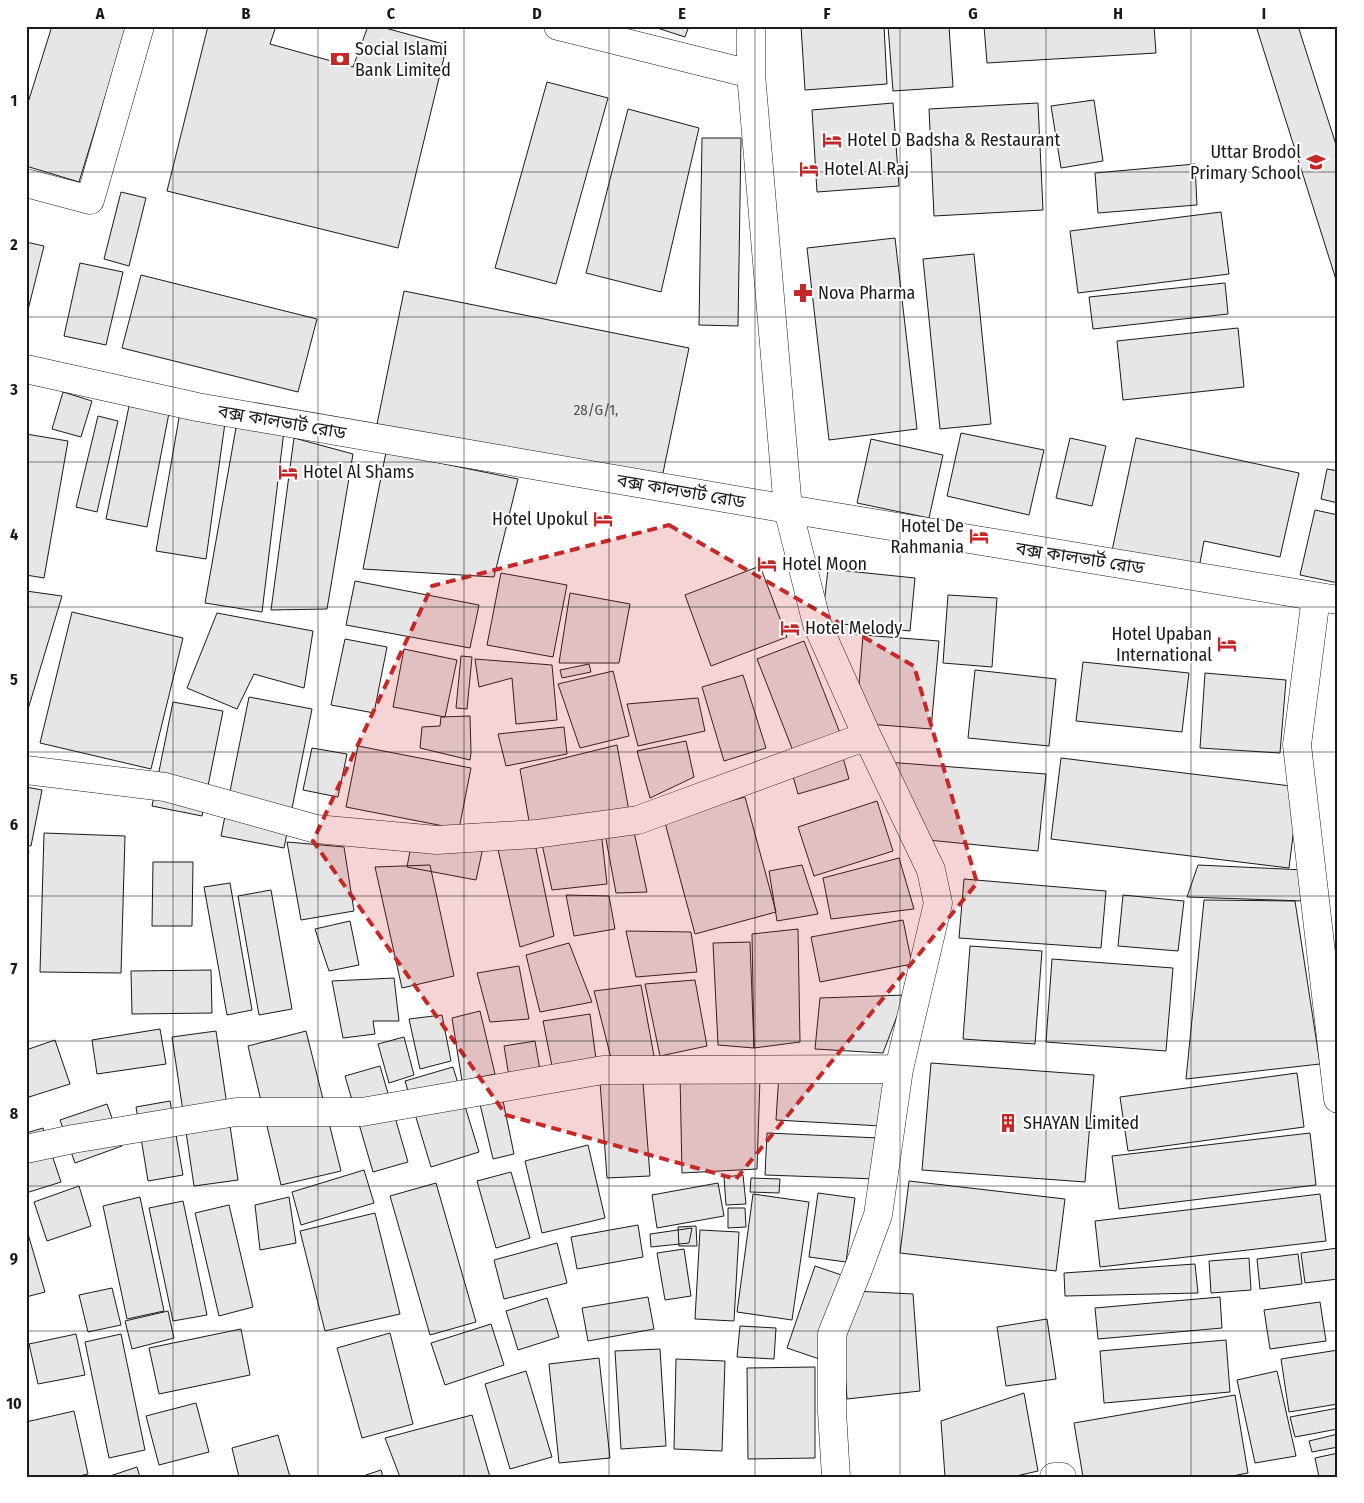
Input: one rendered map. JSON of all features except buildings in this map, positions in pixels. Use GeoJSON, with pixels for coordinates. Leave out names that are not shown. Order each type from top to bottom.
{"type":"FeatureCollection","features":[{"type":"Feature","properties":{"kind":"street"},"geometry":{"type":"LineString","coordinates":[[26,183],[90,200],[140,26]]}},
{"type":"Feature","properties":{"kind":"street"},"geometry":{"type":"LineString","coordinates":[[558,26],[751,74]]}},
{"type":"Feature","properties":{"kind":"street"},"geometry":{"type":"LineString","coordinates":[[751,26],[751,74],[788,509],[818,624],[867,736],[931,870],[938,903],[899,1069],[878,1215],[832,1334],[832,1412],[836,1477]]}},
{"type":"Feature","properties":{"kind":"street","name":"বক্স কালভার্ট রোড"},"geometry":{"type":"LineString","coordinates":[[26,369],[197,407],[788,509],[1327,599]]}},
{"type":"Feature","properties":{"kind":"street"},"geometry":{"type":"LineString","coordinates":[[1327,599],[1297,745],[1338,1099]]}},
{"type":"Feature","properties":{"kind":"street"},"geometry":{"type":"LineString","coordinates":[[26,770],[165,787],[316,829],[437,840],[536,834],[638,820],[867,736]]}},
{"type":"Feature","properties":{"kind":"street"},"geometry":{"type":"LineString","coordinates":[[26,1149],[73,1139],[236,1112],[362,1112],[604,1070],[899,1069]]}},
{"type":"Feature","properties":{"kind":"street"},"geometry":{"type":"LineString","coordinates":[[1054,1477],[1062,1477]]}},
{"type":"Feature","properties":{"kind":"highlighted area"},"geometry":{"type":"Polygon","coordinates":[[[669,525],[914,666],[977,883],[736,1179],[506,1115],[313,841],[432,586],[669,525]]]}},
{"type":"Feature","properties":{"kind":"place","name":"Social Islami Bank Limited"},"geometry":{"type":"Point","coordinates":[340,59]}},
{"type":"Feature","properties":{"kind":"place","name":"Hotel D Badsha & Restaurant"},"geometry":{"type":"Point","coordinates":[832,140]}},
{"type":"Feature","properties":{"kind":"place","name":"Uttar Brodol Primary School"},"geometry":{"type":"Point","coordinates":[1316,162]}},
{"type":"Feature","properties":{"kind":"place","name":"Hotel Al Raj"},"geometry":{"type":"Point","coordinates":[809,169]}},
{"type":"Feature","properties":{"kind":"place","name":"Nova Pharma"},"geometry":{"type":"Point","coordinates":[803,293]}},
{"type":"Feature","properties":{"kind":"place","name":"Hotel Al Shams"},"geometry":{"type":"Point","coordinates":[288,472]}},
{"type":"Feature","properties":{"kind":"place","name":"Hotel Upokul"},"geometry":{"type":"Point","coordinates":[603,519]}},
{"type":"Feature","properties":{"kind":"place","name":"Hotel De Rahmania"},"geometry":{"type":"Point","coordinates":[979,536]}},
{"type":"Feature","properties":{"kind":"place","name":"Hotel Moon"},"geometry":{"type":"Point","coordinates":[767,564]}},
{"type":"Feature","properties":{"kind":"place","name":"Hotel Melody"},"geometry":{"type":"Point","coordinates":[790,628]}},
{"type":"Feature","properties":{"kind":"place","name":"Hotel Upaban International"},"geometry":{"type":"Point","coordinates":[1227,644]}},
{"type":"Feature","properties":{"kind":"place","name":"SHAYAN Limited"},"geometry":{"type":"Point","coordinates":[1008,1123]}}]}
